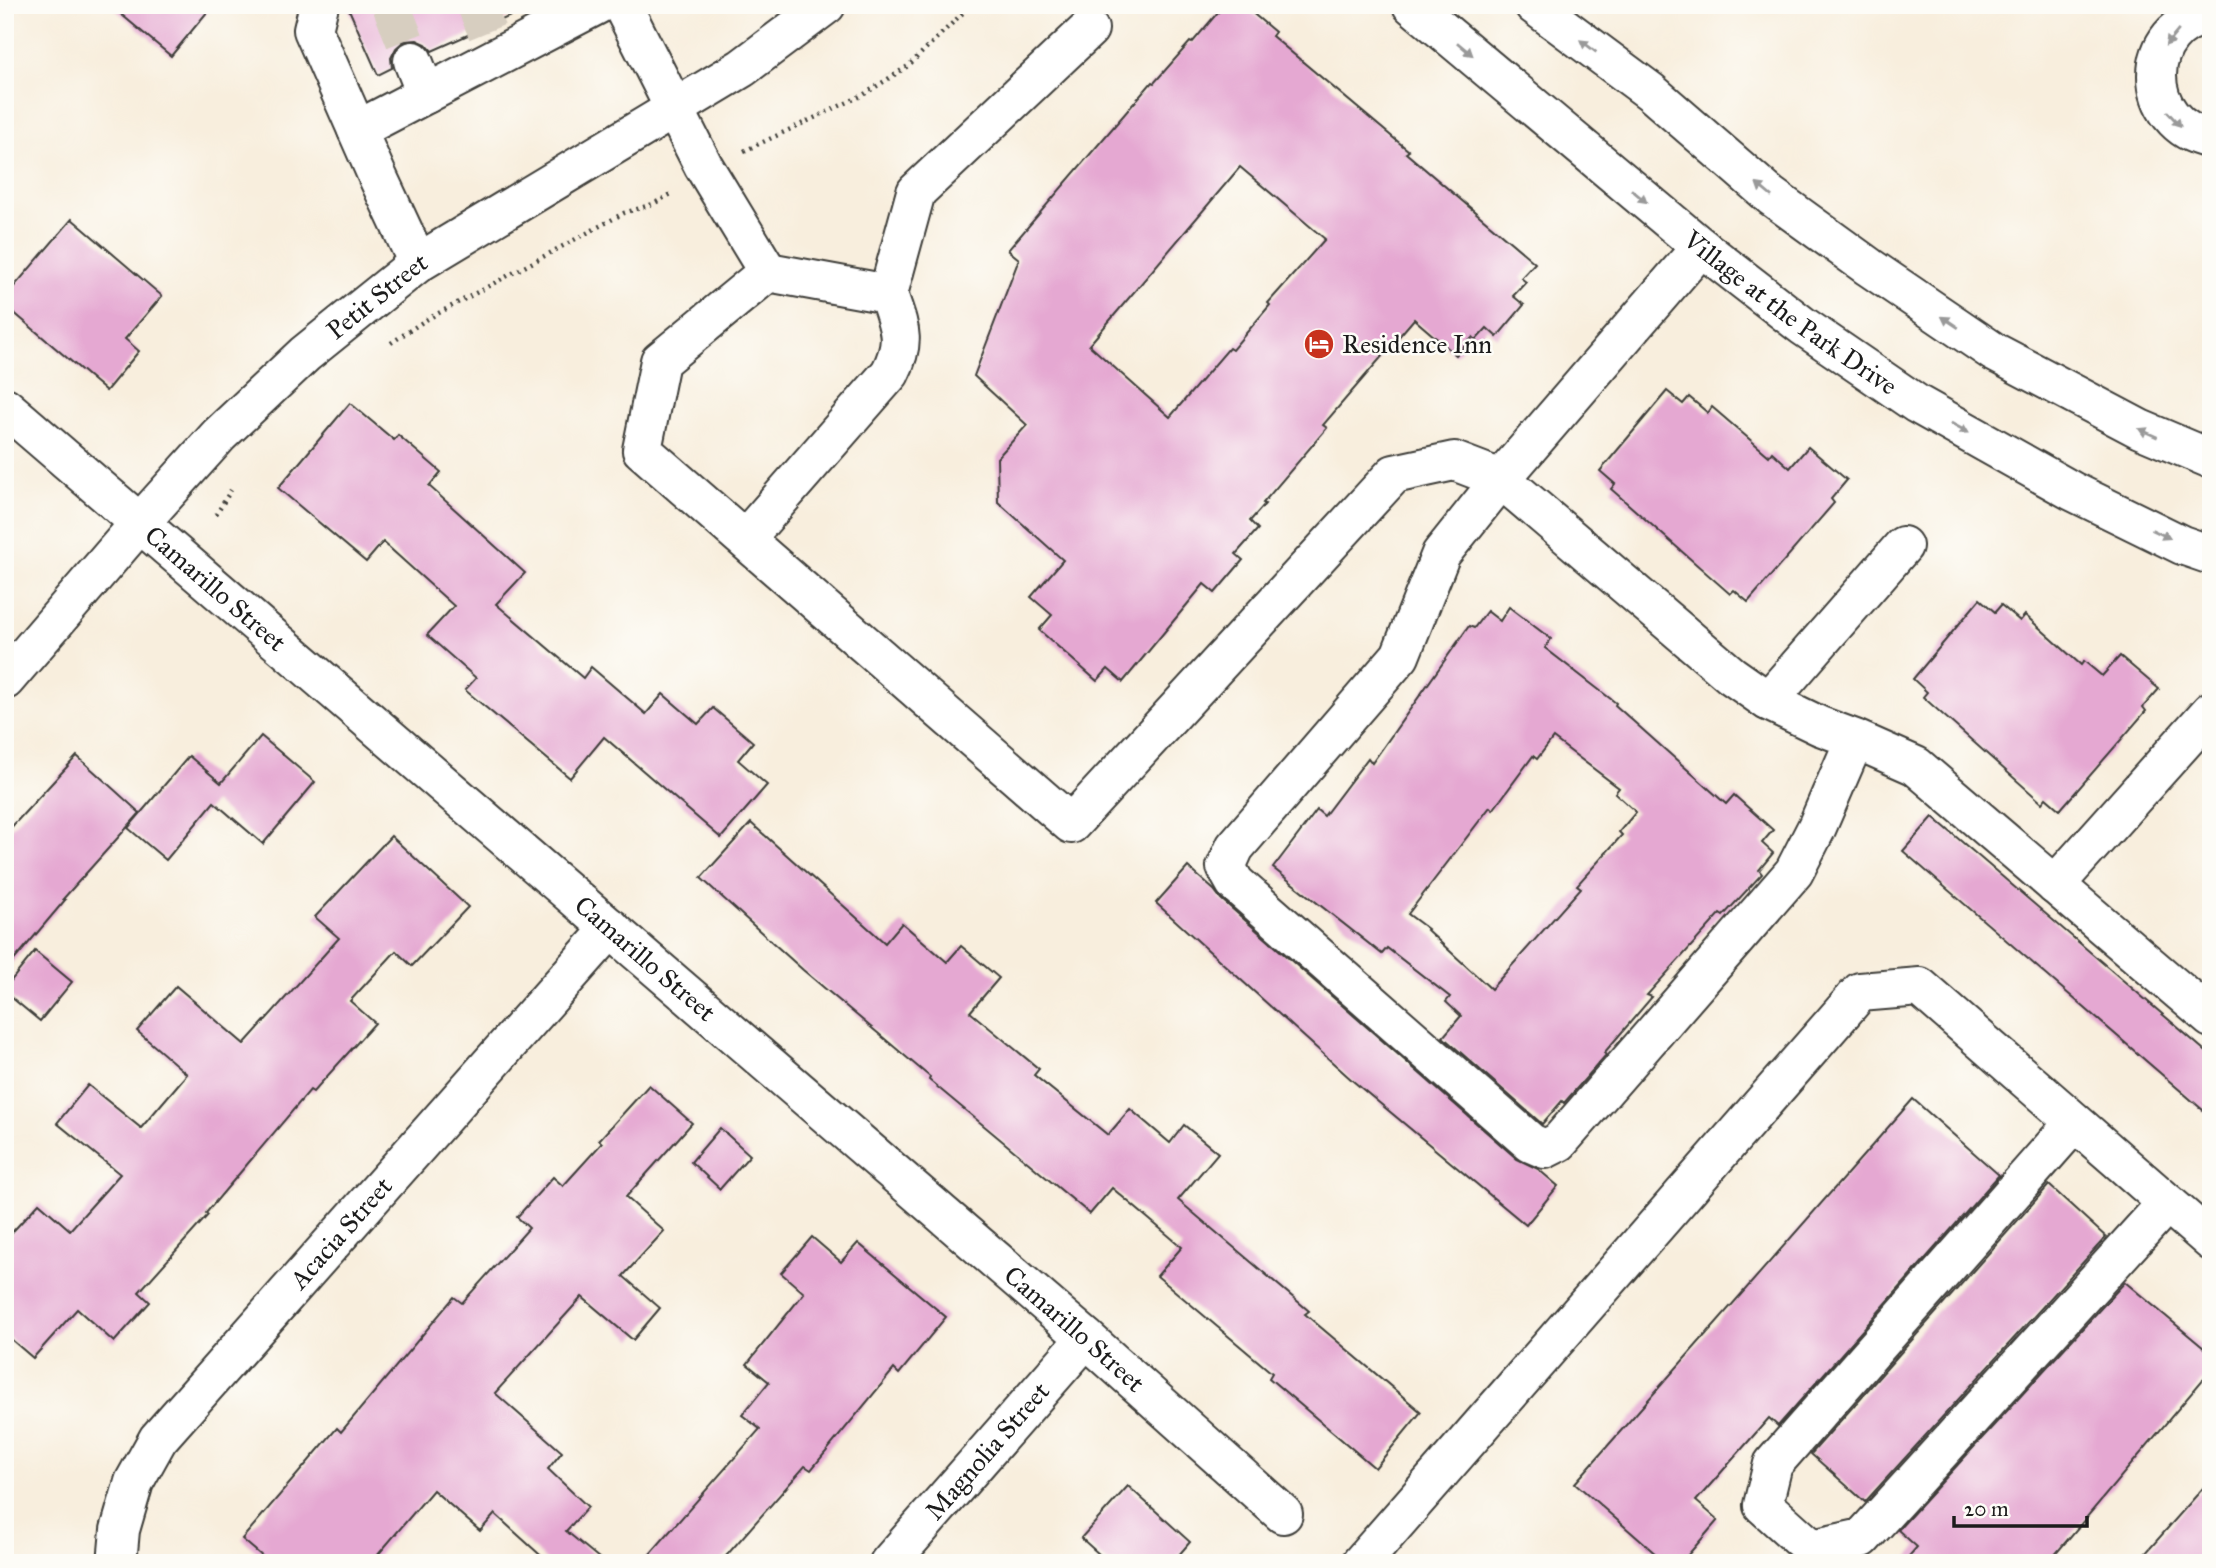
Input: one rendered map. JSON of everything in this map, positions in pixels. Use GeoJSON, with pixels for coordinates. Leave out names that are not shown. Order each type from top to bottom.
{"type":"FeatureCollection","features":[{"type":"Feature","properties":{"kind":"street"},"geometry":{"type":"LineString","coordinates":[[319,5],[313,30],[418,263]]}},
{"type":"Feature","properties":{"kind":"street"},"geometry":{"type":"LineString","coordinates":[[357,130],[420,78],[494,44],[597,5]]}},
{"type":"Feature","properties":{"kind":"street"},"geometry":{"type":"LineString","coordinates":[[622,5],[703,165],[768,272],[888,293]]}},
{"type":"Feature","properties":{"kind":"street","name":"Petit Street"},"geometry":{"type":"LineString","coordinates":[[5,680],[219,435],[298,360],[418,263],[743,68],[826,5]]}},
{"type":"Feature","properties":{"kind":"street","name":"Village at the Park Drive"},"geometry":{"type":"LineString","coordinates":[[1412,5],[1700,247],[1803,326],[1917,404],[2072,491],[2182,544],[2211,555]]}},
{"type":"Feature","properties":{"kind":"street"},"geometry":{"type":"LineString","coordinates":[[1534,5],[1651,92],[1771,196],[1994,352],[2140,429],[2211,459]]}},
{"type":"Feature","properties":{"kind":"street"},"geometry":{"type":"LineString","coordinates":[[2211,15],[2192,20],[2173,35],[2160,56],[2156,81],[2162,104],[2169,115],[2187,131],[2211,139]]}},
{"type":"Feature","properties":{"kind":"street"},"geometry":{"type":"LineString","coordinates":[[745,539],[879,388],[895,363],[901,335],[888,293],[916,192],[1089,29]]}},
{"type":"Feature","properties":{"kind":"street"},"geometry":{"type":"LineString","coordinates":[[1700,247],[1441,554],[1399,656],[1235,846],[1226,867],[1235,883],[1531,1143],[1545,1149],[1559,1142],[1794,872],[1817,827],[1855,739]]}},
{"type":"Feature","properties":{"kind":"street"},"geometry":{"type":"LineString","coordinates":[[768,272],[660,362],[642,450],[1071,824],[1394,474],[1454,461],[1502,479],[1731,675],[1768,701],[1916,766],[2211,1018]]}},
{"type":"Feature","properties":{"kind":"street","name":"Camarillo Street"},"geometry":{"type":"LineString","coordinates":[[5,407],[1086,1338],[1283,1514]]}},
{"type":"Feature","properties":{"kind":"street"},"geometry":{"type":"LineString","coordinates":[[1768,701],[1903,546]]}},
{"type":"Feature","properties":{"kind":"street"},"geometry":{"type":"LineString","coordinates":[[2055,885],[2211,712]]}},
{"type":"Feature","properties":{"kind":"street","name":"Acacia Street"},"geometry":{"type":"LineString","coordinates":[[117,1563],[120,1530],[134,1482],[158,1439],[611,928]]}},
{"type":"Feature","properties":{"kind":"street"},"geometry":{"type":"LineString","coordinates":[[1362,1563],[1860,992],[1920,987],[2211,1241]]}},
{"type":"Feature","properties":{"kind":"street"},"geometry":{"type":"LineString","coordinates":[[2074,1122],[1773,1464],[1763,1505],[1812,1549],[1862,1538],[2167,1203]]}},
{"type":"Feature","properties":{"kind":"street","name":"Magnolia Street"},"geometry":{"type":"LineString","coordinates":[[888,1563],[1086,1338]]}},
{"type":"Feature","properties":{"kind":"path"},"geometry":{"type":"LineString","coordinates":[[743,152],[863,95],[908,66],[971,5]]}},
{"type":"Feature","properties":{"kind":"path"},"geometry":{"type":"LineString","coordinates":[[390,344],[424,321],[624,213],[653,204]]}},
{"type":"Feature","properties":{"kind":"path"},"geometry":{"type":"LineString","coordinates":[[216,516],[236,483]]}},
{"type":"Feature","properties":{"kind":"building"},"geometry":{"type":"Polygon","coordinates":[[[110,5],[213,5],[171,56],[110,5]]]}},
{"type":"Feature","properties":{"kind":"building"},"geometry":{"type":"Polygon","coordinates":[[[347,5],[535,5],[432,51],[417,40],[404,41],[396,48],[391,58],[392,68],[378,75],[347,5]]]}},
{"type":"Feature","properties":{"kind":"building","name":"Residence Inn"},"geometry":{"type":"Polygon","coordinates":[[[1224,5],[1243,5],[1275,32],[1272,36],[1409,151],[1406,153],[1535,263],[1521,278],[1526,282],[1513,296],[1524,305],[1497,337],[1487,328],[1476,340],[1473,337],[1456,355],[1414,319],[1323,425],[1327,428],[1263,503],[1265,504],[1250,521],[1258,529],[1236,554],[1243,560],[1215,593],[1204,584],[1123,682],[1108,669],[1097,681],[1039,630],[1052,615],[1031,597],[1063,560],[998,502],[997,458],[1027,425],[974,376],[1019,259],[1008,250],[1152,82],[1154,83],[1190,42],[1192,43],[1224,5]],[[1240,167],[1089,345],[1170,417],[1229,348],[1232,350],[1270,305],[1268,303],[1325,239],[1240,167]]]}},
{"type":"Feature","properties":{"kind":"building"},"geometry":{"type":"Polygon","coordinates":[[[72,219],[162,296],[125,339],[139,351],[106,391],[5,305],[5,297],[72,219]]]}},
{"type":"Feature","properties":{"kind":"building"},"geometry":{"type":"Polygon","coordinates":[[[1667,391],[1683,404],[1689,397],[1708,413],[1712,407],[1769,456],[1772,452],[1790,468],[1808,447],[1847,480],[1831,499],[1834,503],[1748,602],[1734,590],[1730,594],[1611,489],[1615,484],[1600,471],[1667,391]]]}},
{"type":"Feature","properties":{"kind":"building"},"geometry":{"type":"Polygon","coordinates":[[[350,403],[394,440],[398,435],[441,472],[429,486],[525,573],[496,604],[583,678],[591,667],[646,714],[663,694],[698,724],[713,708],[753,742],[738,760],[767,785],[721,838],[604,737],[570,778],[465,690],[476,678],[427,635],[454,606],[383,542],[366,562],[278,488],[350,403]]]}},
{"type":"Feature","properties":{"kind":"building"},"geometry":{"type":"Polygon","coordinates":[[[1980,599],[1995,612],[2001,605],[2020,621],[2025,615],[2081,665],[2084,661],[2102,676],[2120,656],[2159,689],[2143,707],[2146,711],[2060,810],[2046,798],[2042,803],[1923,697],[1927,692],[1913,679],[1980,599]]]}},
{"type":"Feature","properties":{"kind":"building"},"geometry":{"type":"Polygon","coordinates":[[[1509,607],[1551,639],[1545,648],[1616,703],[1615,705],[1726,804],[1734,795],[1773,830],[1762,843],[1773,853],[1759,870],[1762,874],[1723,916],[1720,914],[1647,995],[1652,997],[1604,1053],[1606,1055],[1542,1124],[1443,1037],[1461,1016],[1446,1002],[1450,997],[1387,948],[1382,954],[1273,868],[1317,810],[1324,816],[1368,758],[1372,763],[1469,626],[1474,628],[1487,611],[1500,621],[1509,607]],[[1553,738],[1537,759],[1533,756],[1493,810],[1490,807],[1408,914],[1428,929],[1491,989],[1581,888],[1577,885],[1622,835],[1619,832],[1636,812],[1615,793],[1619,788],[1553,738]]]}},
{"type":"Feature","properties":{"kind":"building"},"geometry":{"type":"Polygon","coordinates":[[[261,736],[315,782],[263,844],[214,802],[166,860],[128,828],[189,756],[221,783],[261,736]]]}},
{"type":"Feature","properties":{"kind":"building"},"geometry":{"type":"Polygon","coordinates":[[[77,756],[140,813],[63,899],[65,900],[5,971],[5,834],[77,756]]]}},
{"type":"Feature","properties":{"kind":"building"},"geometry":{"type":"Polygon","coordinates":[[[1933,817],[2211,1056],[2211,1117],[1903,851],[1933,817]]]}},
{"type":"Feature","properties":{"kind":"building"},"geometry":{"type":"Polygon","coordinates":[[[751,823],[885,943],[902,923],[947,962],[961,946],[999,978],[970,1012],[1039,1069],[1034,1075],[1108,1135],[1130,1109],[1170,1143],[1184,1125],[1218,1153],[1178,1200],[1309,1311],[1305,1314],[1421,1412],[1375,1468],[1269,1378],[1272,1373],[1157,1276],[1182,1247],[1112,1188],[1090,1214],[929,1080],[930,1077],[803,970],[701,878],[751,823]]]}},
{"type":"Feature","properties":{"kind":"building"},"geometry":{"type":"Polygon","coordinates":[[[391,836],[468,907],[412,966],[396,951],[350,1001],[375,1023],[313,1092],[310,1090],[206,1213],[208,1215],[139,1292],[150,1302],[114,1342],[77,1309],[33,1358],[5,1334],[5,1240],[39,1203],[70,1230],[120,1174],[57,1123],[88,1085],[141,1128],[187,1074],[137,1031],[176,986],[244,1044],[339,938],[315,917],[391,836]]]}},
{"type":"Feature","properties":{"kind":"building"},"geometry":{"type":"Polygon","coordinates":[[[1188,867],[1517,1159],[1538,1169],[1558,1186],[1526,1225],[1353,1081],[1156,903],[1188,867]]]}},
{"type":"Feature","properties":{"kind":"building"},"geometry":{"type":"Polygon","coordinates":[[[35,951],[72,982],[40,1021],[5,992],[5,988],[35,951]]]}},
{"type":"Feature","properties":{"kind":"building"},"geometry":{"type":"Polygon","coordinates":[[[649,1085],[692,1123],[626,1197],[664,1231],[623,1276],[660,1308],[633,1340],[582,1297],[495,1393],[562,1452],[548,1469],[588,1507],[566,1531],[605,1563],[549,1563],[495,1514],[480,1531],[433,1490],[371,1563],[270,1563],[242,1539],[337,1428],[341,1432],[454,1297],[462,1303],[529,1228],[517,1217],[553,1177],[563,1186],[602,1143],[599,1140],[649,1085]]]}},
{"type":"Feature","properties":{"kind":"building"},"geometry":{"type":"Polygon","coordinates":[[[1913,1099],[1999,1175],[1778,1426],[1769,1418],[1696,1501],[1718,1520],[1681,1563],[1666,1563],[1575,1483],[1913,1099]]]}},
{"type":"Feature","properties":{"kind":"building"},"geometry":{"type":"Polygon","coordinates":[[[720,1128],[750,1155],[720,1189],[691,1162],[720,1128]]]}},
{"type":"Feature","properties":{"kind":"building"},"geometry":{"type":"Polygon","coordinates":[[[2049,1185],[2106,1237],[1865,1502],[1811,1454],[2049,1185]]]}},
{"type":"Feature","properties":{"kind":"building"},"geometry":{"type":"Polygon","coordinates":[[[812,1237],[841,1262],[858,1243],[946,1317],[899,1374],[894,1369],[811,1470],[805,1466],[720,1563],[642,1563],[760,1429],[742,1415],[769,1382],[747,1364],[804,1293],[781,1273],[812,1237]]]}},
{"type":"Feature","properties":{"kind":"building"},"geometry":{"type":"Polygon","coordinates":[[[2125,1282],[2211,1354],[2211,1370],[2048,1563],[1903,1563],[1917,1547],[1898,1530],[2125,1282]]]}},
{"type":"Feature","properties":{"kind":"building"},"geometry":{"type":"Polygon","coordinates":[[[2211,1479],[2211,1563],[2137,1563],[2211,1479]]]}},
{"type":"Feature","properties":{"kind":"building"},"geometry":{"type":"Polygon","coordinates":[[[1128,1486],[1190,1542],[1172,1563],[1109,1563],[1081,1538],[1128,1486]]]}},
{"type":"Feature","properties":{"kind":"tunnel"},"geometry":{"type":"LineString","coordinates":[[391,5],[413,61]]}},
{"type":"Feature","properties":{"kind":"tunnel"},"geometry":{"type":"LineString","coordinates":[[476,5],[487,32]]}},
{"type":"Feature","properties":{"kind":"place","name":"Residence Inn"},"geometry":{"type":"Point","coordinates":[1319,344]}}]}
